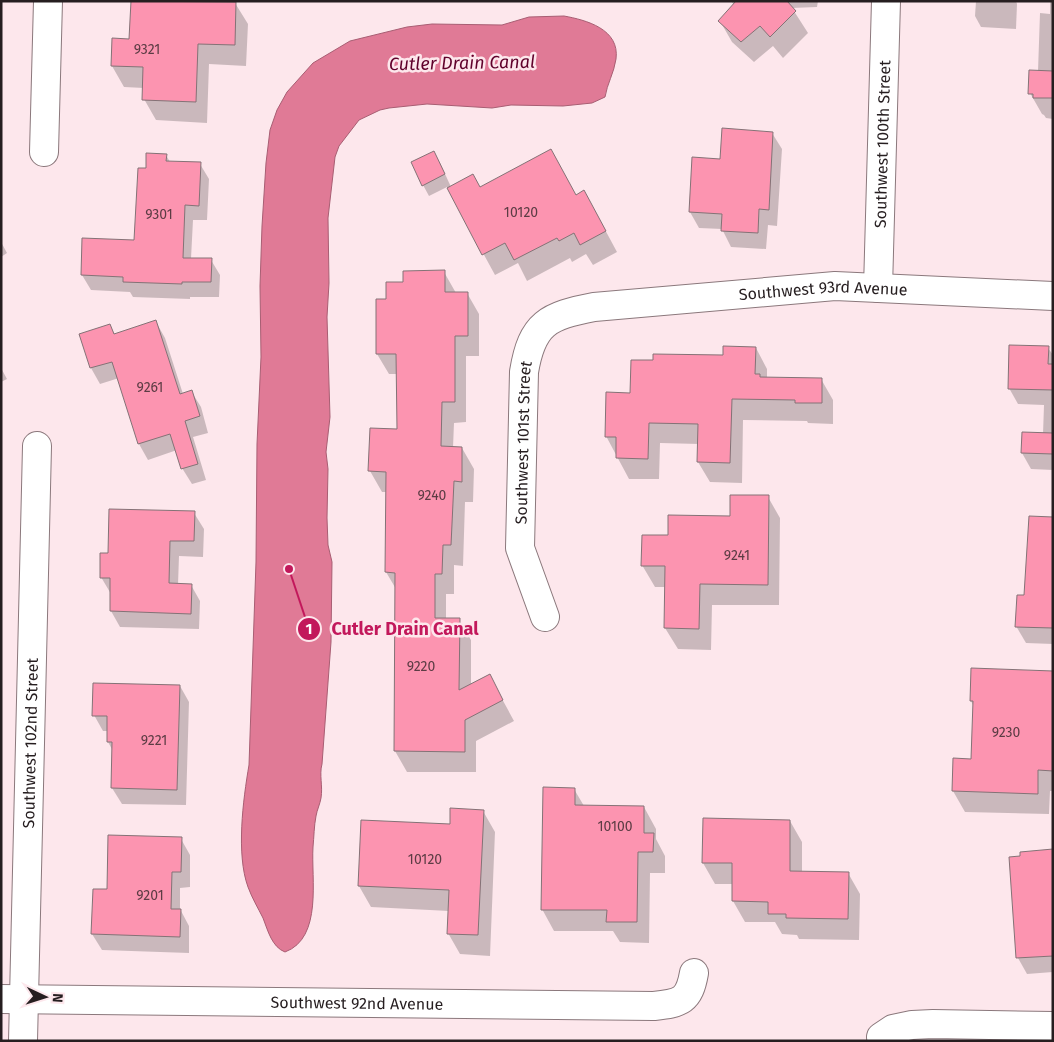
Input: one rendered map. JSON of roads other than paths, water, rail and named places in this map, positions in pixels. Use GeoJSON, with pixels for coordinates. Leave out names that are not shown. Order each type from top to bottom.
{"type":"FeatureCollection","features":[{"type":"Feature","properties":{"kind":"street"},"geometry":{"type":"LineString","coordinates":[[44,152],[48,1]]}},
{"type":"Feature","properties":{"kind":"street","name":"Southwest 100th Street"},"geometry":{"type":"LineString","coordinates":[[878,288],[886,1]]}},
{"type":"Feature","properties":{"kind":"street","name":"Southwest 93rd Avenue"},"geometry":{"type":"LineString","coordinates":[[594,307],[835,286],[1053,296]]}},
{"type":"Feature","properties":{"kind":"street","name":"Southwest 101st Street"},"geometry":{"type":"LineString","coordinates":[[545,617],[520,548],[524,372],[526,359],[534,336],[541,327],[565,314],[594,307]]}},
{"type":"Feature","properties":{"kind":"street","name":"Southwest 102nd Street"},"geometry":{"type":"LineString","coordinates":[[23,1041],[13,1000],[37,446]]}},
{"type":"Feature","properties":{"kind":"street","name":"Southwest 92nd Avenue"},"geometry":{"type":"LineString","coordinates":[[13,1000],[654,1006],[667,1005],[688,995],[694,973]]}},
{"type":"Feature","properties":{"kind":"street"},"geometry":{"type":"LineString","coordinates":[[880,1039],[893,1029],[912,1025],[1053,1026]]}},
{"type":"Feature","properties":{"kind":"water"},"geometry":{"type":"Polygon","coordinates":[[[564,16],[591,23],[607,33],[613,40],[616,49],[616,59],[605,97],[592,103],[563,106],[511,105],[492,108],[427,104],[380,110],[359,120],[339,146],[335,157],[328,218],[329,283],[327,317],[330,417],[326,452],[328,469],[328,545],[332,562],[331,642],[321,772],[321,800],[314,828],[313,890],[310,921],[305,934],[297,945],[285,952],[271,938],[250,891],[244,874],[241,843],[249,765],[261,357],[260,286],[266,163],[270,130],[277,110],[287,92],[313,63],[350,41],[407,27],[432,24],[502,25],[529,17],[564,16]]]}},
{"type":"Feature","properties":{"kind":"place","name":"Cutler Drain Canal"},"geometry":{"type":"Point","coordinates":[289,569]}}]}
